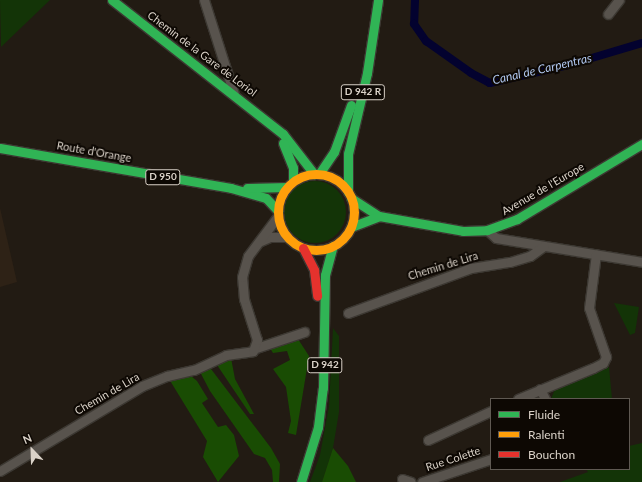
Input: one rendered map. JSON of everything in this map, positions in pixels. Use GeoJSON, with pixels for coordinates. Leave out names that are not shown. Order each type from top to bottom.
{"type":"FeatureCollection","features":[{"type":"Feature","properties":{"kind":"main road","name":"Chemin de la Gare de Loriol"},"geometry":{"type":"LineString","coordinates":[[112,0],[234,94],[275,128],[289,140],[316,174]]}},
{"type":"Feature","properties":{"kind":"main road"},"geometry":{"type":"LineString","coordinates":[[351,227],[354,208],[349,191],[333,178],[316,174],[334,152],[347,119],[355,88],[368,0]]}},
{"type":"Feature","properties":{"kind":"main road","name":"D 942 R"},"geometry":{"type":"LineString","coordinates":[[349,191],[348,154],[365,80],[378,0]]}},
{"type":"Feature","properties":{"kind":"main road","name":"Chemin de la Gare de Loriol"},"geometry":{"type":"LineString","coordinates":[[275,128],[291,161],[290,184]]}},
{"type":"Feature","properties":{"kind":"main road","name":"Avenue de l'Europe"},"geometry":{"type":"LineString","coordinates":[[349,191],[379,216],[463,231],[487,230],[517,219],[642,144]]}},
{"type":"Feature","properties":{"kind":"main road","name":"Route d'Orange"},"geometry":{"type":"LineString","coordinates":[[0,148],[231,188],[266,198],[278,214]]}},
{"type":"Feature","properties":{"kind":"main road","name":"D 950"},"geometry":{"type":"LineString","coordinates":[[290,184],[316,174]]}},
{"type":"Feature","properties":{"kind":"main road"},"geometry":{"type":"LineString","coordinates":[[278,214],[279,202],[290,184]]}},
{"type":"Feature","properties":{"kind":"main road","name":"Route d'Orange"},"geometry":{"type":"LineString","coordinates":[[231,188],[290,184]]}},
{"type":"Feature","properties":{"kind":"main road","name":"D 950"},"geometry":{"type":"LineString","coordinates":[[278,214],[287,237]]}},
{"type":"Feature","properties":{"kind":"main road"},"geometry":{"type":"LineString","coordinates":[[287,237],[303,248],[318,250],[333,246],[351,227],[379,216]]}},
{"type":"Feature","properties":{"kind":"main road","name":"D 942"},"geometry":{"type":"LineString","coordinates":[[302,482],[312,454],[324,388],[325,275],[333,246]]}},
{"type":"Feature","properties":{"kind":"main road","name":"D 942"},"geometry":{"type":"LineString","coordinates":[[294,482],[304,453],[311,417],[317,370],[316,280],[303,248]]}},
{"type":"Feature","properties":{"kind":"street"},"geometry":{"type":"LineString","coordinates":[[204,0],[234,94]]}},
{"type":"Feature","properties":{"kind":"street"},"geometry":{"type":"LineString","coordinates":[[608,14],[619,0]]}},
{"type":"Feature","properties":{"kind":"street"},"geometry":{"type":"LineString","coordinates":[[256,348],[257,340],[244,300],[242,277],[248,256],[260,242],[278,214]]}},
{"type":"Feature","properties":{"kind":"street"},"geometry":{"type":"LineString","coordinates":[[487,230],[496,238],[642,262]]}},
{"type":"Feature","properties":{"kind":"street"},"geometry":{"type":"LineString","coordinates":[[260,242],[270,237],[287,237]]}},
{"type":"Feature","properties":{"kind":"street","name":"Chemin de Lira"},"geometry":{"type":"LineString","coordinates":[[348,313],[471,268],[510,262],[530,256],[544,246]]}},
{"type":"Feature","properties":{"kind":"street"},"geometry":{"type":"LineString","coordinates":[[520,398],[603,363],[606,357],[589,308],[596,254]]}},
{"type":"Feature","properties":{"kind":"street","name":"Chemin de Lira"},"geometry":{"type":"LineString","coordinates":[[0,471],[142,386],[167,376],[194,370],[216,358],[248,353],[256,348],[304,332]]}},
{"type":"Feature","properties":{"kind":"street"},"geometry":{"type":"LineString","coordinates":[[540,389],[545,398]]}},
{"type":"Feature","properties":{"kind":"street"},"geometry":{"type":"LineString","coordinates":[[428,440],[490,411]]}},
{"type":"Feature","properties":{"kind":"street","name":"Rue Colette"},"geometry":{"type":"LineString","coordinates":[[422,482],[490,459]]}},
{"type":"Feature","properties":{"kind":"shaded area"},"geometry":{"type":"Polygon","coordinates":[[[0,208],[17,282],[0,287],[0,208]]]}},
{"type":"Feature","properties":{"kind":"green space"},"geometry":{"type":"Polygon","coordinates":[[[0,0],[50,0],[1,47],[0,0]]]}},
{"type":"Feature","properties":{"kind":"green space"},"geometry":{"type":"Polygon","coordinates":[[[309,181],[321,181],[337,190],[344,200],[346,212],[344,224],[337,234],[321,243],[309,243],[298,238],[289,229],[284,218],[284,206],[289,195],[298,186],[309,181]]]}},
{"type":"Feature","properties":{"kind":"green space"},"geometry":{"type":"Polygon","coordinates":[[[614,303],[639,307],[635,333],[630,335],[614,303]]]}},
{"type":"Feature","properties":{"kind":"green space"},"geometry":{"type":"Polygon","coordinates":[[[333,328],[339,336],[339,412],[333,448],[322,482],[310,482],[320,455],[329,406],[333,328]]]}},
{"type":"Feature","properties":{"kind":"green space"},"geometry":{"type":"Polygon","coordinates":[[[298,339],[309,356],[296,435],[288,433],[291,421],[286,387],[273,369],[290,360],[287,351],[273,353],[270,348],[298,339]]]}},
{"type":"Feature","properties":{"kind":"green space"},"geometry":{"type":"Polygon","coordinates":[[[231,358],[235,379],[254,414],[250,414],[215,362],[231,358]]]}},
{"type":"Feature","properties":{"kind":"green space"},"geometry":{"type":"Polygon","coordinates":[[[208,365],[271,448],[280,464],[279,482],[273,482],[272,470],[265,458],[254,454],[210,391],[200,372],[208,365]]]}},
{"type":"Feature","properties":{"kind":"green space"},"geometry":{"type":"Polygon","coordinates":[[[609,367],[612,398],[551,398],[555,389],[609,367]]]}},
{"type":"Feature","properties":{"kind":"green space"},"geometry":{"type":"Polygon","coordinates":[[[191,376],[197,381],[208,399],[202,403],[218,427],[226,425],[234,435],[239,456],[218,482],[203,457],[207,441],[169,379],[191,376]]]}},
{"type":"Feature","properties":{"kind":"green space"},"geometry":{"type":"Polygon","coordinates":[[[642,443],[642,482],[560,482],[588,472],[587,470],[630,470],[630,446],[642,443]]]}},
{"type":"Feature","properties":{"kind":"green space"},"geometry":{"type":"Polygon","coordinates":[[[333,448],[348,466],[356,482],[322,482],[333,448]]]}},
{"type":"Feature","properties":{"kind":"waterway","name":"Canal de Carpentras"},"geometry":{"type":"LineString","coordinates":[[415,0],[414,24],[426,41],[471,73],[490,83],[565,66],[642,43]]}},
{"type":"Feature","properties":{"kind":"traffic: fast"},"geometry":{"type":"LineString","coordinates":[[112,0],[283,134],[314,174]]}},
{"type":"Feature","properties":{"kind":"traffic: fast"},"geometry":{"type":"LineString","coordinates":[[348,192],[348,154],[367,73],[378,0]]}},
{"type":"Feature","properties":{"kind":"traffic: fast"},"geometry":{"type":"LineString","coordinates":[[319,174],[334,152],[351,105]]}},
{"type":"Feature","properties":{"kind":"traffic: fast"},"geometry":{"type":"LineString","coordinates":[[283,143],[293,168],[293,181]]}},
{"type":"Feature","properties":{"kind":"traffic: fast"},"geometry":{"type":"LineString","coordinates":[[351,198],[379,216],[463,231],[487,230],[517,219],[642,144]]}},
{"type":"Feature","properties":{"kind":"traffic: fast"},"geometry":{"type":"LineString","coordinates":[[0,148],[231,188],[266,198],[278,211]]}},
{"type":"Feature","properties":{"kind":"traffic: fast"},"geometry":{"type":"LineString","coordinates":[[247,188],[287,187]]}},
{"type":"Feature","properties":{"kind":"traffic: fast"},"geometry":{"type":"LineString","coordinates":[[351,227],[379,216]]}},
{"type":"Feature","properties":{"kind":"traffic: fast"},"geometry":{"type":"LineString","coordinates":[[301,482],[318,427],[323,388],[325,275],[333,246]]}},
{"type":"Feature","properties":{"kind":"traffic: slow"},"geometry":{"type":"LineString","coordinates":[[316,174],[330,177],[343,185],[351,198],[354,212],[351,226],[343,239],[330,247],[316,250],[302,247],[289,239],[281,226],[278,212],[281,198],[289,185],[302,177],[316,174]]}},
{"type":"Feature","properties":{"kind":"traffic: jam"},"geometry":{"type":"LineString","coordinates":[[303,248],[314,270],[317,296]]}}]}
